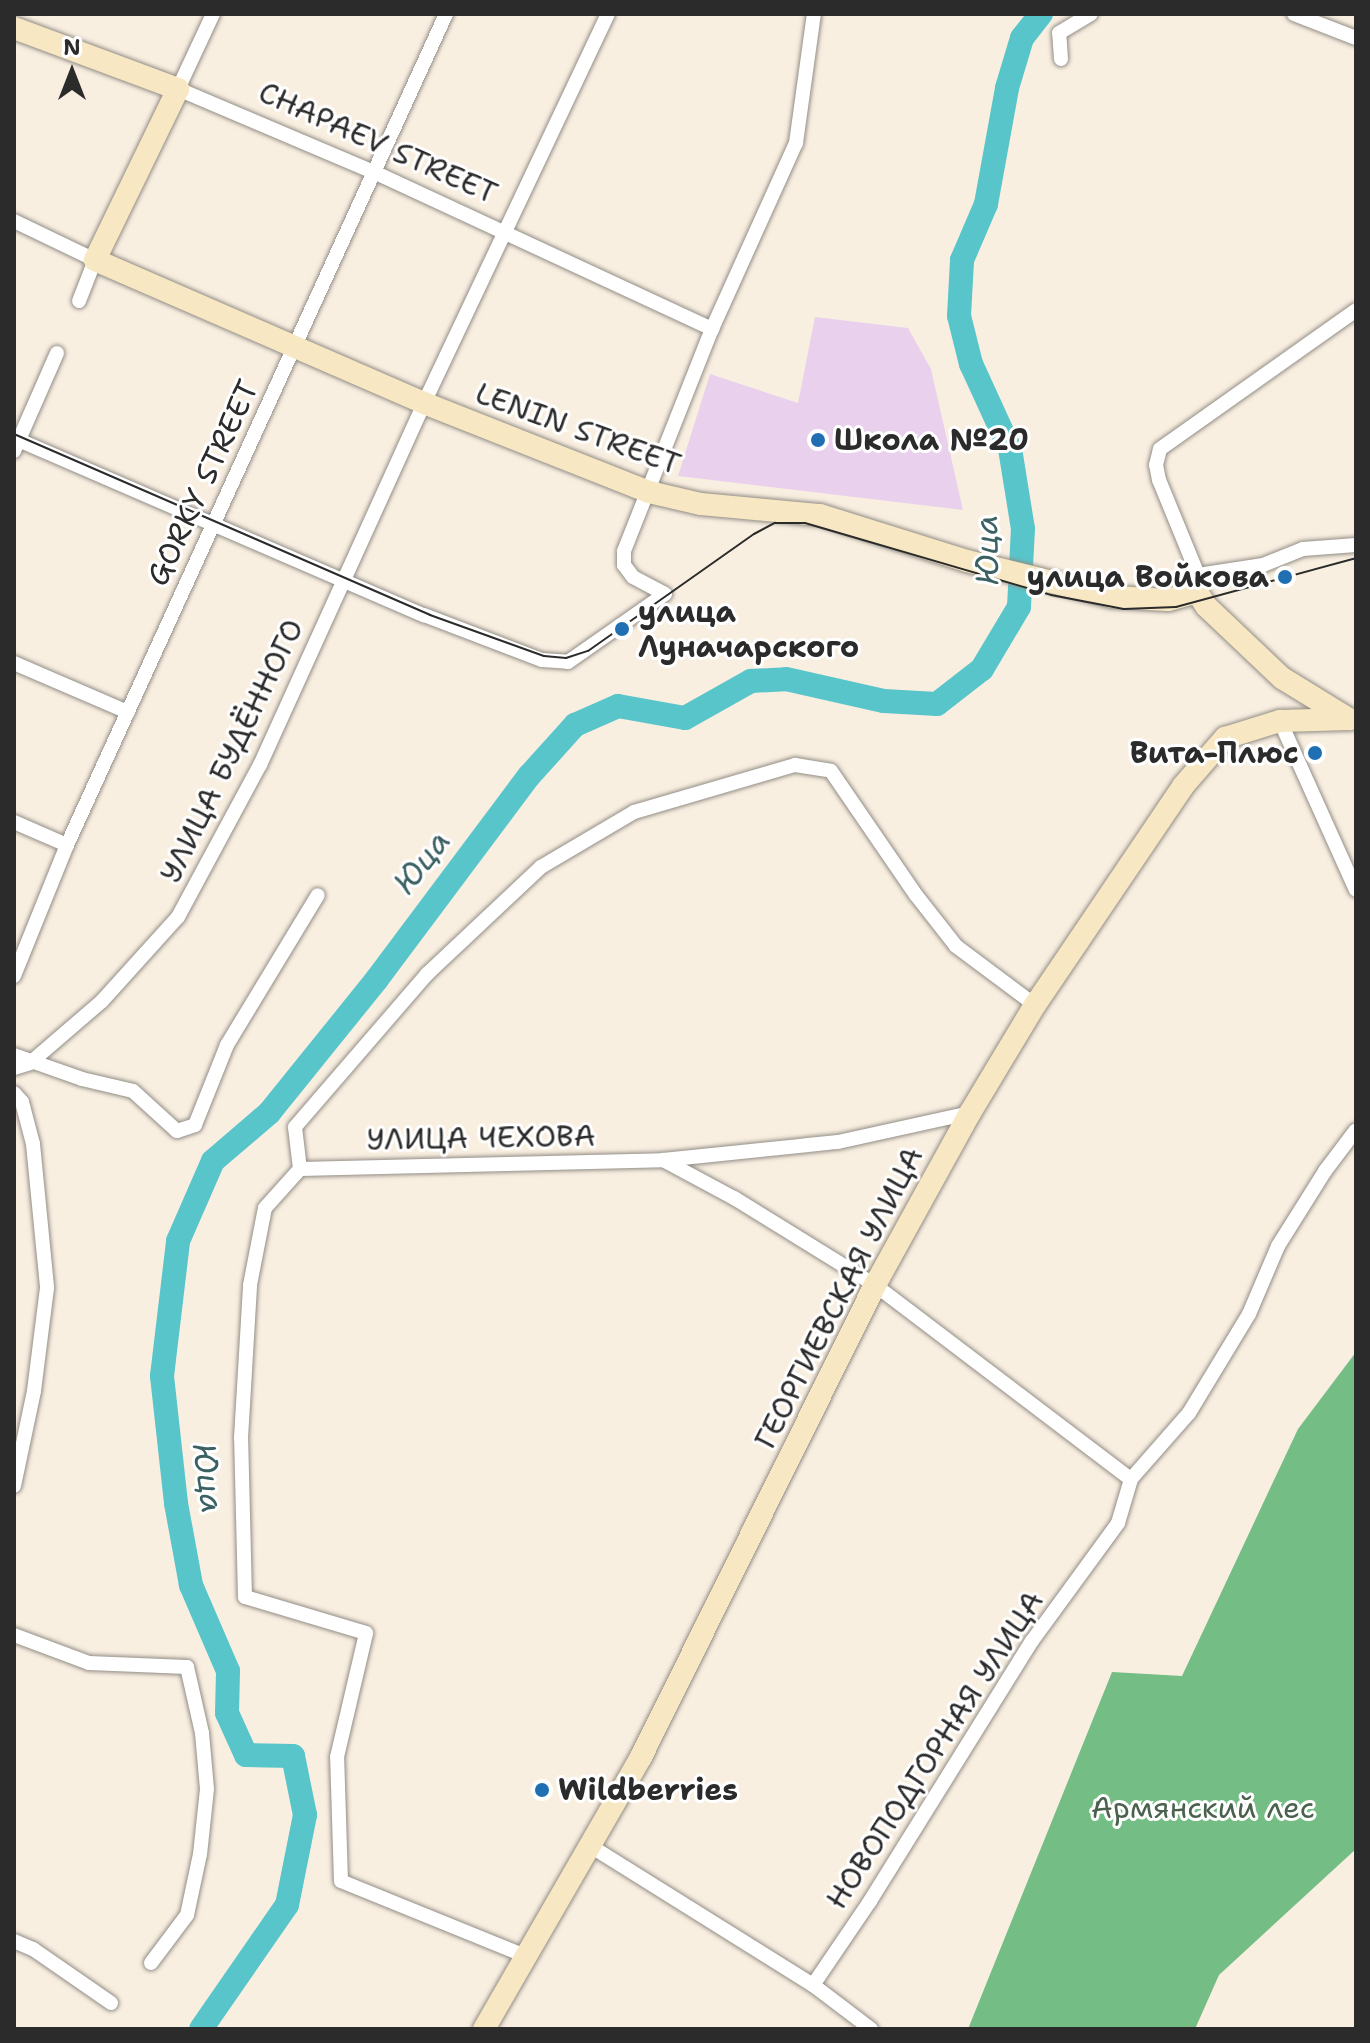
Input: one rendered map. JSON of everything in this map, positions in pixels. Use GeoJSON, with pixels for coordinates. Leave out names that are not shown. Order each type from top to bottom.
{"type":"FeatureCollection","features":[{"type":"Feature","properties":{"kind":"main road","name":"CHAPAEV STREET"},"geometry":{"type":"LineString","coordinates":[[14,28],[178,89]]}},
{"type":"Feature","properties":{"kind":"main road"},"geometry":{"type":"LineString","coordinates":[[95,260],[178,89]]}},
{"type":"Feature","properties":{"kind":"main road","name":"LENIN STREET"},"geometry":{"type":"LineString","coordinates":[[95,260],[424,403],[649,492],[701,504],[820,515],[967,561],[1061,587],[1112,597],[1168,600],[1198,584]]}},
{"type":"Feature","properties":{"kind":"main road"},"geometry":{"type":"LineString","coordinates":[[1198,584],[1206,606],[1282,678],[1353,719]]}},
{"type":"Feature","properties":{"kind":"main road"},"geometry":{"type":"LineString","coordinates":[[1280,721],[1285,700],[1282,678]]}},
{"type":"Feature","properties":{"kind":"main road","name":"ГЕОРГИЕВСКАЯ УЛИЦА"},"geometry":{"type":"LineString","coordinates":[[484,2029],[523,1955],[592,1847],[641,1757],[875,1285],[970,1113],[1035,1005],[1206,758],[1234,733],[1280,721],[1353,719]]}},
{"type":"Feature","properties":{"kind":"street"},"geometry":{"type":"LineString","coordinates":[[178,89],[213,14]]}},
{"type":"Feature","properties":{"kind":"street","name":"GORKY STREET"},"geometry":{"type":"LineString","coordinates":[[14,976],[67,845],[211,523],[446,14]]}},
{"type":"Feature","properties":{"kind":"street","name":"УЛИЦА БУДЁННОГО"},"geometry":{"type":"LineString","coordinates":[[14,1068],[30,1063],[102,1001],[178,917],[260,765],[424,403],[608,14]]}},
{"type":"Feature","properties":{"kind":"street"},"geometry":{"type":"LineString","coordinates":[[1061,59],[1059,33],[1091,14]]}},
{"type":"Feature","properties":{"kind":"street"},"geometry":{"type":"LineString","coordinates":[[1294,14],[1356,38]]}},
{"type":"Feature","properties":{"kind":"street"},"geometry":{"type":"LineString","coordinates":[[57,353],[16,443],[424,615],[542,660],[568,662],[665,594],[633,577],[624,565],[624,551],[712,329],[796,143],[812,15]]}},
{"type":"Feature","properties":{"kind":"street","name":"CHAPAEV STREET"},"geometry":{"type":"LineString","coordinates":[[178,89],[506,231],[712,329]]}},
{"type":"Feature","properties":{"kind":"street","name":"LENIN STREET"},"geometry":{"type":"LineString","coordinates":[[14,221],[95,260]]}},
{"type":"Feature","properties":{"kind":"street"},"geometry":{"type":"LineString","coordinates":[[79,301],[95,260]]}},
{"type":"Feature","properties":{"kind":"street"},"geometry":{"type":"LineString","coordinates":[[1356,310],[1160,449],[1156,465],[1198,584],[1263,565],[1303,549],[1356,545]]}},
{"type":"Feature","properties":{"kind":"street"},"geometry":{"type":"LineString","coordinates":[[14,663],[128,712]]}},
{"type":"Feature","properties":{"kind":"street"},"geometry":{"type":"LineString","coordinates":[[1280,721],[1356,890]]}},
{"type":"Feature","properties":{"kind":"street"},"geometry":{"type":"LineString","coordinates":[[523,1955],[341,1881],[337,1757],[366,1633],[245,1597],[241,1438],[250,1285],[265,1208],[300,1169],[295,1127],[427,974],[541,867],[634,812],[795,765],[831,771],[916,895],[956,946],[1035,1005]]}},
{"type":"Feature","properties":{"kind":"street"},"geometry":{"type":"LineString","coordinates":[[14,822],[67,845]]}},
{"type":"Feature","properties":{"kind":"street"},"geometry":{"type":"LineString","coordinates":[[14,1055],[30,1063],[133,1091],[177,1131],[195,1125],[227,1045],[318,895]]}},
{"type":"Feature","properties":{"kind":"street"},"geometry":{"type":"LineString","coordinates":[[14,1093],[22,1102],[33,1144],[47,1288],[34,1391],[14,1486]]}},
{"type":"Feature","properties":{"kind":"street","name":"УЛИЦА ЧЕХОВА"},"geometry":{"type":"LineString","coordinates":[[300,1169],[663,1160],[838,1142],[970,1113]]}},
{"type":"Feature","properties":{"kind":"street","name":"НОВОПОДГОРНАЯ УЛИЦА"},"geometry":{"type":"LineString","coordinates":[[813,1985],[870,1901],[1032,1641],[1118,1523],[1131,1479],[1189,1413],[1249,1314],[1278,1246],[1325,1171],[1356,1130]]}},
{"type":"Feature","properties":{"kind":"street","name":"УЛИЦА ЧЕХОВА"},"geometry":{"type":"LineString","coordinates":[[663,1160],[734,1198],[875,1285]]}},
{"type":"Feature","properties":{"kind":"street"},"geometry":{"type":"LineString","coordinates":[[875,1285],[1131,1479]]}},
{"type":"Feature","properties":{"kind":"street"},"geometry":{"type":"LineString","coordinates":[[14,1635],[89,1663],[187,1667],[202,1733],[207,1789],[200,1854],[187,1915],[151,1963]]}},
{"type":"Feature","properties":{"kind":"street"},"geometry":{"type":"LineString","coordinates":[[592,1847],[813,1985],[871,2029]]}},
{"type":"Feature","properties":{"kind":"street"},"geometry":{"type":"LineString","coordinates":[[14,1941],[33,1949],[111,2003]]}},
{"type":"Feature","properties":{"kind":"shaded area","name":"Школа №20"},"geometry":{"type":"Polygon","coordinates":[[[815,317],[908,328],[931,369],[963,510],[678,476],[710,374],[798,403],[815,317]]]}},
{"type":"Feature","properties":{"kind":"green space","name":"Армянский лес"},"geometry":{"type":"Polygon","coordinates":[[[1356,1352],[1356,1849],[1219,1975],[1195,2029],[968,2029],[1112,1672],[1182,1676],[1298,1429],[1356,1352]]]}},
{"type":"Feature","properties":{"kind":"waterway","name":"Юца"},"geometry":{"type":"LineString","coordinates":[[201,2029],[287,1905],[305,1815],[293,1756],[246,1755],[227,1713],[228,1671],[191,1585],[176,1503],[162,1376],[178,1241],[213,1161],[269,1113],[377,979],[529,776],[575,725],[618,706],[685,718],[751,681],[786,679],[884,701],[937,704],[982,669],[1019,607],[1023,529],[1010,449],[971,364],[959,316],[962,260],[986,204],[1007,88],[1022,38],[1041,14]]}},
{"type":"Feature","properties":{"kind":"tram line"},"geometry":{"type":"LineString","coordinates":[[14,434],[430,615],[544,656],[566,658],[588,651],[754,534],[775,523],[805,523],[1051,595],[1124,609],[1176,607],[1356,558]]}},
{"type":"Feature","properties":{"kind":"place","name":"Школа №20"},"geometry":{"type":"Point","coordinates":[818,440]}},
{"type":"Feature","properties":{"kind":"place","name":"улица Войкова"},"geometry":{"type":"Point","coordinates":[1285,577]}},
{"type":"Feature","properties":{"kind":"place","name":"улица Луначарского"},"geometry":{"type":"Point","coordinates":[622,629]}},
{"type":"Feature","properties":{"kind":"place","name":"Вита-Плюс"},"geometry":{"type":"Point","coordinates":[1315,753]}},
{"type":"Feature","properties":{"kind":"place","name":"Wildberries"},"geometry":{"type":"Point","coordinates":[542,1790]}}]}
